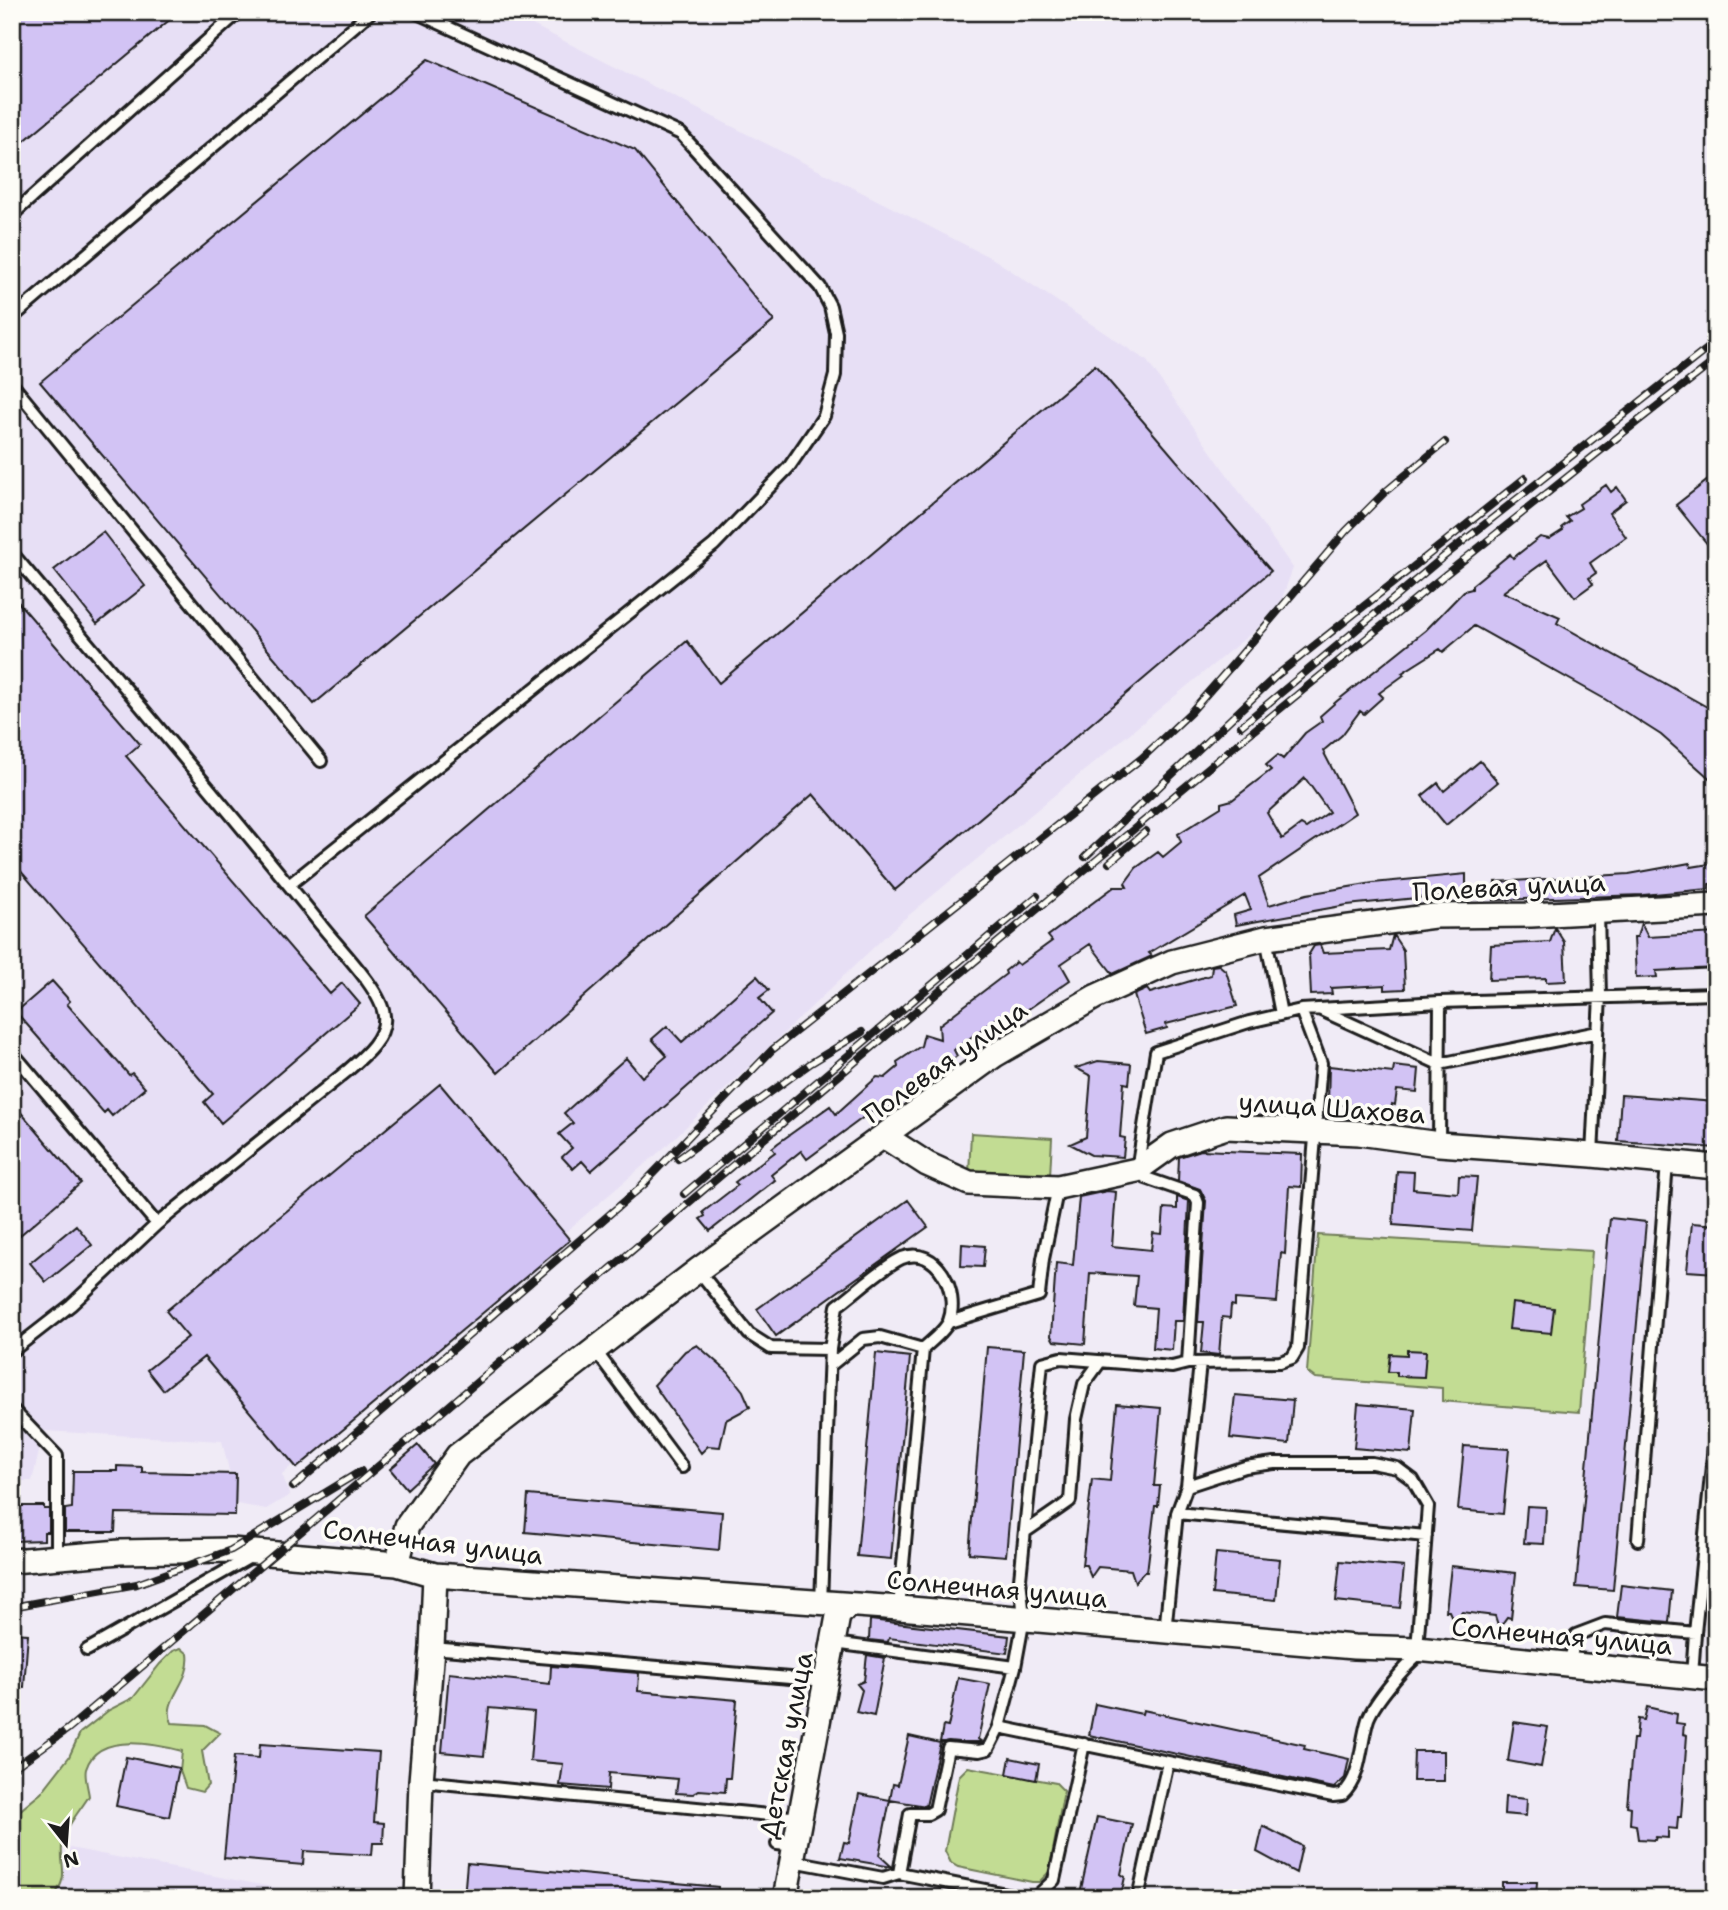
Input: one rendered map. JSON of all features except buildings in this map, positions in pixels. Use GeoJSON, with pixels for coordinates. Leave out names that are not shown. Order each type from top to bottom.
{"type":"FeatureCollection","features":[{"type":"Feature","properties":{"kind":"street","name":"Полевая улица"},"geometry":{"type":"LineString","coordinates":[[397,1564],[407,1526],[458,1455],[698,1270],[995,1055],[1096,997],[1172,962],[1266,938],[1434,916],[1598,912],[1716,905]]}},
{"type":"Feature","properties":{"kind":"street","name":"улица Шахова"},"geometry":{"type":"LineString","coordinates":[[884,1137],[927,1164],[969,1183],[1058,1187],[1137,1170],[1172,1145],[1226,1127],[1359,1133],[1439,1144],[1716,1167]]}},
{"type":"Feature","properties":{"kind":"street","name":"Солнечная улица"},"geometry":{"type":"LineString","coordinates":[[12,1561],[162,1550],[338,1557],[397,1564],[435,1575],[899,1608],[1165,1632],[1421,1650],[1716,1679]]}},
{"type":"Feature","properties":{"kind":"street"},"geometry":{"type":"LineString","coordinates":[[417,1898],[421,1781],[435,1575]]}},
{"type":"Feature","properties":{"kind":"street","name":"Детская улица"},"geometry":{"type":"LineString","coordinates":[[785,1898],[789,1850],[801,1818],[838,1616],[848,1605]]}},
{"type":"Feature","properties":{"kind":"lane"},"geometry":{"type":"LineString","coordinates":[[12,215],[239,12]]}},
{"type":"Feature","properties":{"kind":"lane"},"geometry":{"type":"LineString","coordinates":[[12,318],[370,12]]}},
{"type":"Feature","properties":{"kind":"lane"},"geometry":{"type":"LineString","coordinates":[[289,886],[714,545],[789,467],[824,416],[835,375],[836,333],[830,306],[820,287],[681,134],[415,12]]}},
{"type":"Feature","properties":{"kind":"lane"},"geometry":{"type":"LineString","coordinates":[[12,384],[321,761]]}},
{"type":"Feature","properties":{"kind":"lane"},"geometry":{"type":"LineString","coordinates":[[12,552],[375,993],[384,1016],[380,1035],[347,1071],[157,1224],[71,1305],[12,1351]]}},
{"type":"Feature","properties":{"kind":"lane"},"geometry":{"type":"LineString","coordinates":[[1592,1155],[1600,996],[1598,912]]}},
{"type":"Feature","properties":{"kind":"lane"},"geometry":{"type":"LineString","coordinates":[[1266,938],[1281,1014]]}},
{"type":"Feature","properties":{"kind":"lane"},"geometry":{"type":"LineString","coordinates":[[1165,1632],[1177,1513],[1187,1486],[1194,1363],[1198,1203],[1195,1195],[1146,1178],[1137,1170],[1156,1052],[1301,1010],[1440,1002],[1716,994]]}},
{"type":"Feature","properties":{"kind":"lane"},"geometry":{"type":"LineString","coordinates":[[1439,1144],[1440,1002]]}},
{"type":"Feature","properties":{"kind":"lane"},"geometry":{"type":"LineString","coordinates":[[1318,1009],[1439,1064],[1598,1032]]}},
{"type":"Feature","properties":{"kind":"lane"},"geometry":{"type":"LineString","coordinates":[[899,1873],[910,1814],[928,1814],[935,1810],[948,1748],[979,1751],[988,1749],[999,1727],[1015,1667],[1024,1618],[1020,1579],[1042,1363],[1061,1358],[1172,1367],[1194,1363],[1280,1362],[1292,1358],[1298,1348],[1313,1132],[1321,1063],[1301,1010]]}},
{"type":"Feature","properties":{"kind":"lane"},"geometry":{"type":"LineString","coordinates":[[12,1052],[157,1224]]}},
{"type":"Feature","properties":{"kind":"lane"},"geometry":{"type":"LineString","coordinates":[[1639,1540],[1667,1163]]}},
{"type":"Feature","properties":{"kind":"lane"},"geometry":{"type":"LineString","coordinates":[[899,1608],[923,1349],[948,1322],[1039,1295],[1058,1187]]}},
{"type":"Feature","properties":{"kind":"lane"},"geometry":{"type":"LineString","coordinates":[[821,1604],[823,1490],[832,1364],[830,1349],[837,1306],[902,1258],[921,1256],[937,1265],[946,1277],[950,1295],[948,1322]]}},
{"type":"Feature","properties":{"kind":"lane"},"geometry":{"type":"LineString","coordinates":[[698,1270],[749,1334],[771,1348],[830,1349]]}},
{"type":"Feature","properties":{"kind":"lane"},"geometry":{"type":"LineString","coordinates":[[832,1364],[863,1339],[880,1338],[923,1349]]}},
{"type":"Feature","properties":{"kind":"lane"},"geometry":{"type":"LineString","coordinates":[[595,1350],[682,1467]]}},
{"type":"Feature","properties":{"kind":"lane"},"geometry":{"type":"LineString","coordinates":[[1025,1532],[1070,1501],[1076,1419],[1084,1384],[1100,1362]]}},
{"type":"Feature","properties":{"kind":"lane"},"geometry":{"type":"LineString","coordinates":[[12,1409],[57,1456],[57,1558]]}},
{"type":"Feature","properties":{"kind":"lane"},"geometry":{"type":"LineString","coordinates":[[1692,1676],[1715,1436]]}},
{"type":"Feature","properties":{"kind":"lane"},"geometry":{"type":"LineString","coordinates":[[999,1727],[1333,1796],[1342,1796],[1353,1782],[1364,1714],[1421,1650],[1428,1506],[1413,1480],[1397,1468],[1372,1463],[1274,1463],[1245,1467],[1187,1486]]}},
{"type":"Feature","properties":{"kind":"lane"},"geometry":{"type":"LineString","coordinates":[[1177,1513],[1426,1536]]}},
{"type":"Feature","properties":{"kind":"lane"},"geometry":{"type":"LineString","coordinates":[[87,1650],[266,1554]]}},
{"type":"Feature","properties":{"kind":"lane"},"geometry":{"type":"LineString","coordinates":[[1569,1665],[1576,1635],[1605,1625],[1695,1633]]}},
{"type":"Feature","properties":{"kind":"lane"},"geometry":{"type":"LineString","coordinates":[[834,1643],[1015,1667]]}},
{"type":"Feature","properties":{"kind":"lane"},"geometry":{"type":"LineString","coordinates":[[432,1648],[826,1681]]}},
{"type":"Feature","properties":{"kind":"lane"},"geometry":{"type":"LineString","coordinates":[[1035,1898],[1054,1880],[1084,1744]]}},
{"type":"Feature","properties":{"kind":"lane"},"geometry":{"type":"LineString","coordinates":[[1138,1898],[1168,1762]]}},
{"type":"Feature","properties":{"kind":"lane"},"geometry":{"type":"LineString","coordinates":[[421,1781],[801,1818]]}},
{"type":"Feature","properties":{"kind":"lane"},"geometry":{"type":"LineString","coordinates":[[789,1850],[883,1878],[899,1873],[1026,1898]]}},
{"type":"Feature","properties":{"kind":"shaded area"},"geometry":{"type":"Polygon","coordinates":[[[12,12],[507,12],[995,260],[1147,361],[1293,568],[1277,612],[898,924],[665,1147],[282,1474],[290,1495],[266,1509],[237,1504],[222,1441],[44,1431],[32,1481],[12,1481],[12,12]]]}},
{"type":"Feature","properties":{"kind":"shaded area"},"geometry":{"type":"Polygon","coordinates":[[[12,1633],[28,1634],[19,1750],[12,1760],[12,1633]]]}},
{"type":"Feature","properties":{"kind":"shaded area"},"geometry":{"type":"Polygon","coordinates":[[[70,1848],[329,1898],[56,1898],[70,1848]]]}},
{"type":"Feature","properties":{"kind":"green space"},"geometry":{"type":"Polygon","coordinates":[[[971,1133],[1052,1138],[1050,1176],[969,1173],[971,1133]]]}},
{"type":"Feature","properties":{"kind":"green space"},"geometry":{"type":"Polygon","coordinates":[[[1318,1235],[1592,1251],[1579,1412],[1442,1401],[1442,1388],[1315,1378],[1307,1372],[1318,1235]]]}},
{"type":"Feature","properties":{"kind":"green space"},"geometry":{"type":"Polygon","coordinates":[[[181,1648],[188,1654],[188,1664],[170,1706],[170,1715],[172,1723],[205,1725],[220,1733],[202,1751],[208,1785],[202,1792],[186,1788],[180,1771],[182,1751],[143,1744],[114,1745],[102,1750],[92,1757],[86,1769],[89,1796],[63,1839],[63,1877],[58,1890],[53,1898],[12,1898],[12,1817],[41,1793],[69,1757],[80,1733],[109,1710],[133,1698],[160,1664],[173,1651],[181,1648]]]}},
{"type":"Feature","properties":{"kind":"green space"},"geometry":{"type":"Polygon","coordinates":[[[968,1767],[1056,1783],[1064,1791],[1049,1872],[1039,1882],[958,1867],[951,1863],[945,1851],[959,1776],[968,1767]]]}},
{"type":"Feature","properties":{"kind":"railway"},"geometry":{"type":"LineString","coordinates":[[1241,726],[1442,558],[1716,342]]}},
{"type":"Feature","properties":{"kind":"railway"},"geometry":{"type":"LineString","coordinates":[[12,1769],[68,1729],[1091,865],[1298,694],[1716,360]]}},
{"type":"Feature","properties":{"kind":"railway"},"geometry":{"type":"LineString","coordinates":[[640,1187],[772,1050],[1142,758],[1190,713],[1346,531],[1385,492],[1445,442]]}},
{"type":"Feature","properties":{"kind":"railway"},"geometry":{"type":"LineString","coordinates":[[1085,857],[1276,676],[1525,478]]}},
{"type":"Feature","properties":{"kind":"railway"},"geometry":{"type":"LineString","coordinates":[[1109,863],[1146,831]]}},
{"type":"Feature","properties":{"kind":"railway"},"geometry":{"type":"LineString","coordinates":[[684,1194],[1037,896]]}},
{"type":"Feature","properties":{"kind":"railway"},"geometry":{"type":"LineString","coordinates":[[678,1159],[811,1063],[862,1032]]}},
{"type":"Feature","properties":{"kind":"railway"},"geometry":{"type":"LineString","coordinates":[[293,1487],[647,1182]]}},
{"type":"Feature","properties":{"kind":"railway"},"geometry":{"type":"LineString","coordinates":[[12,1607],[137,1584],[231,1550],[361,1471]]}}]}
